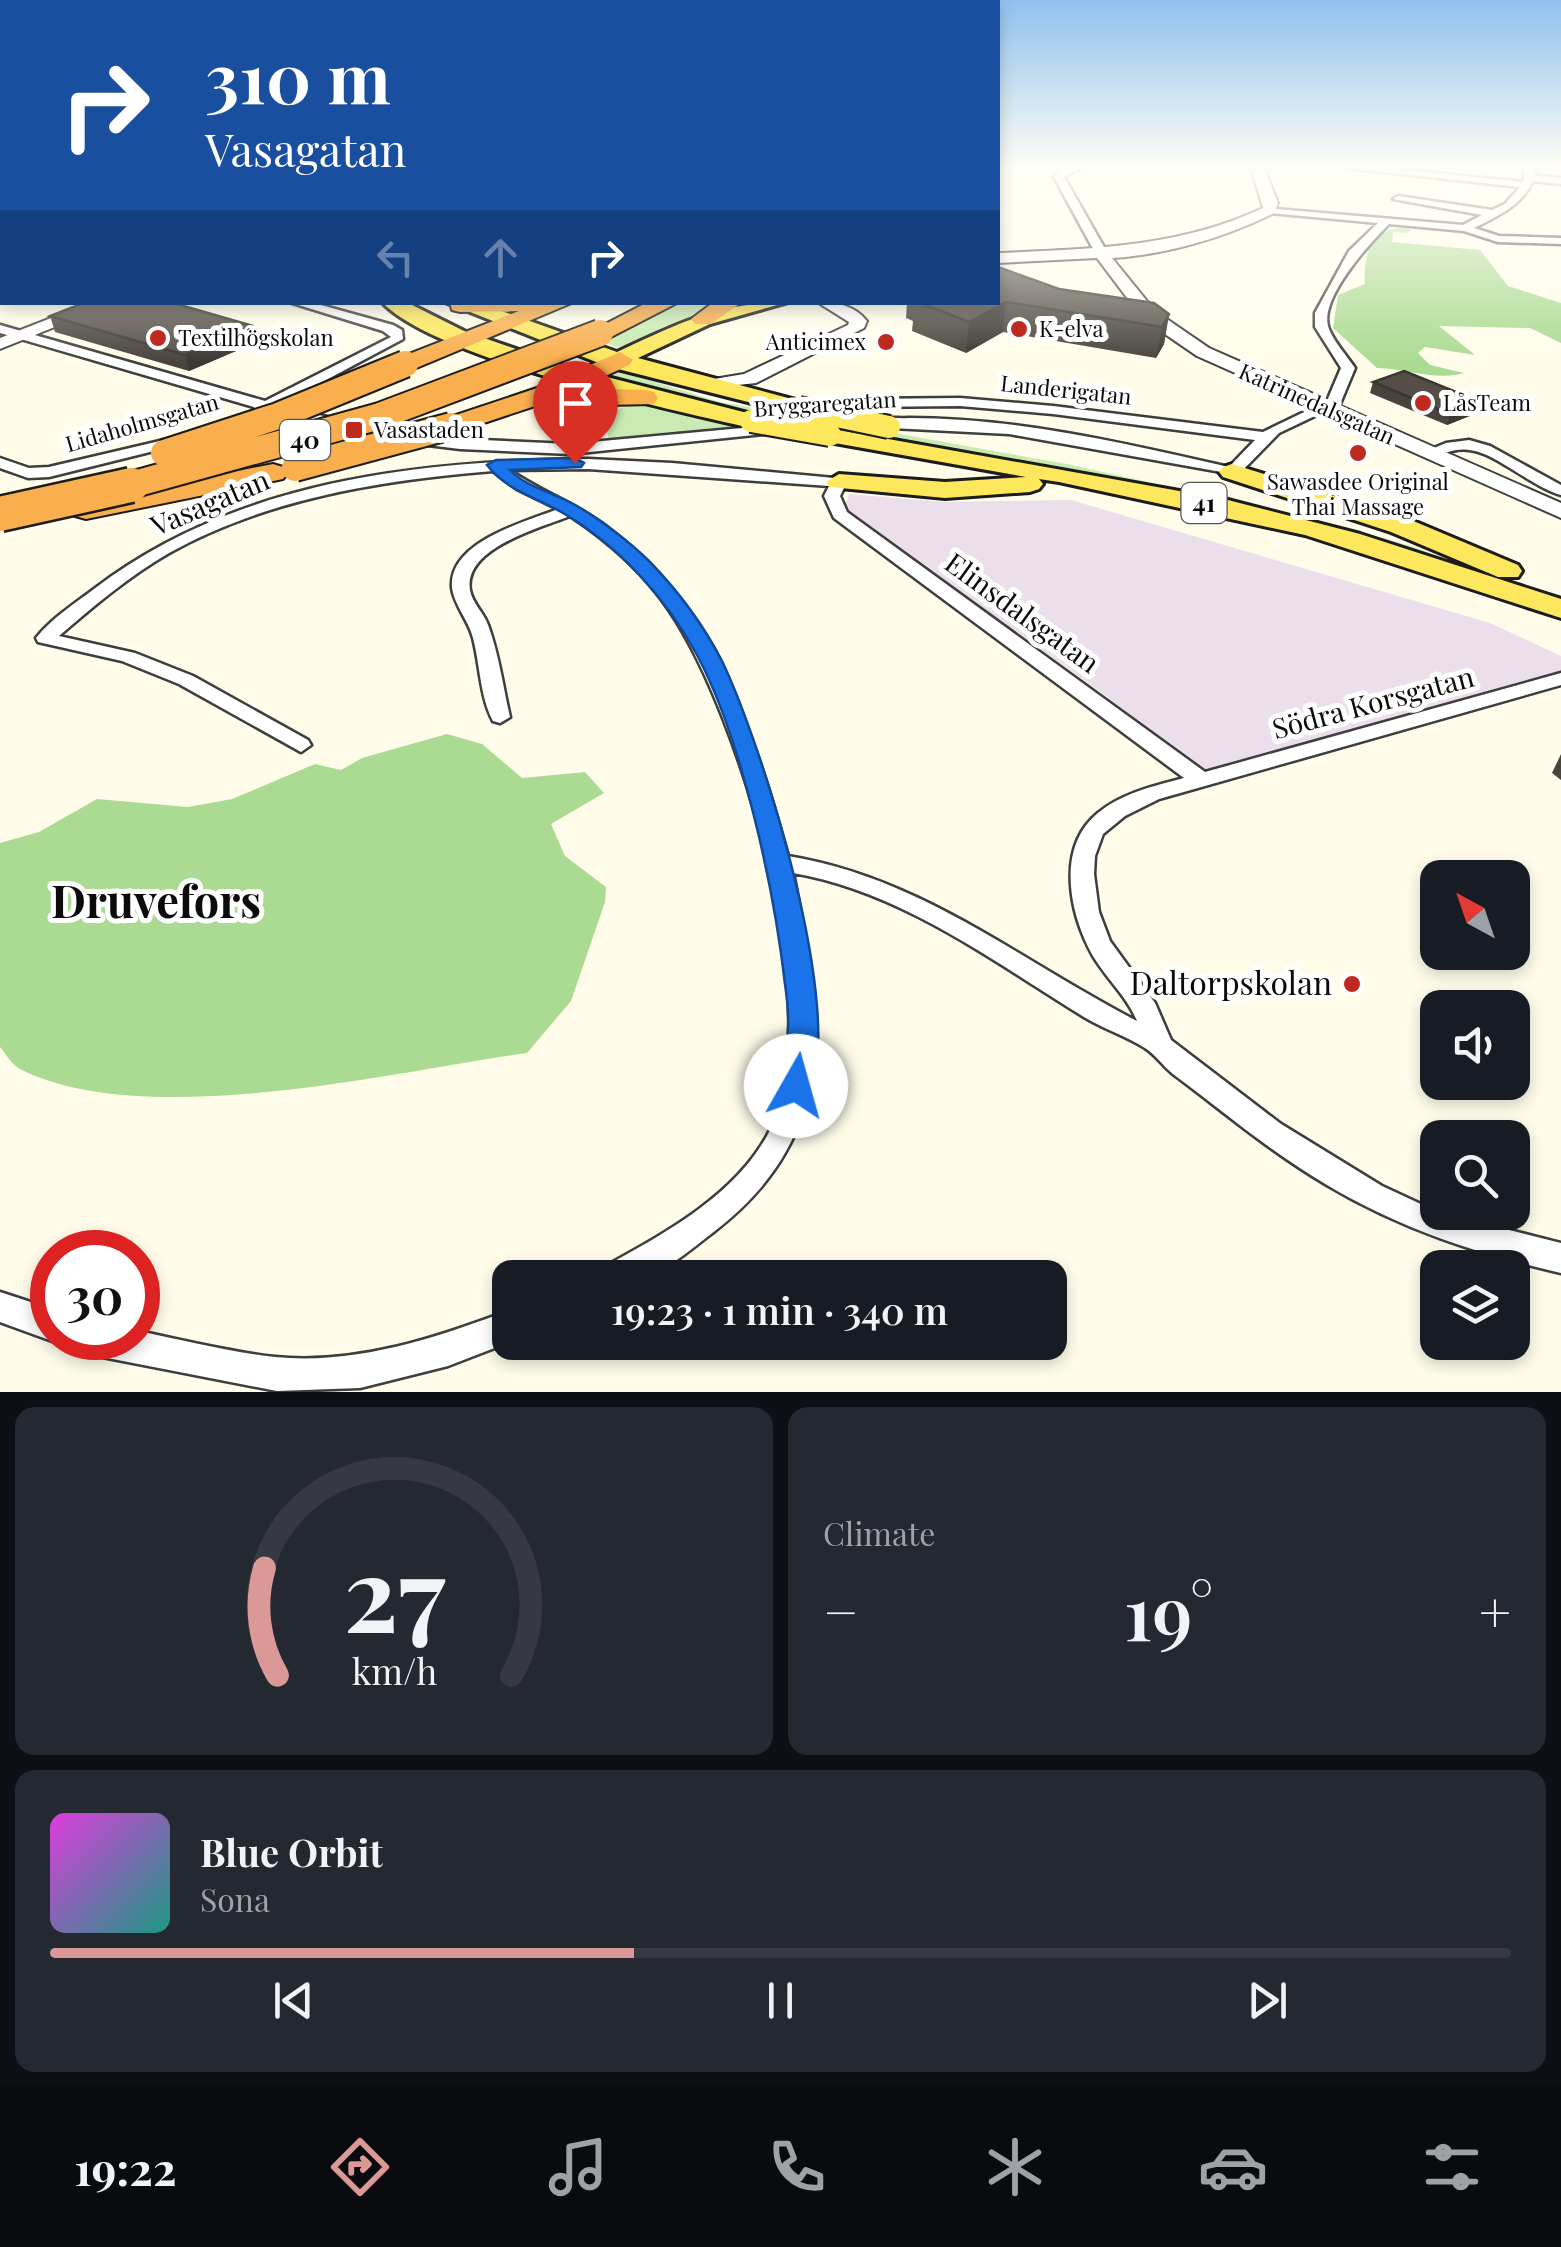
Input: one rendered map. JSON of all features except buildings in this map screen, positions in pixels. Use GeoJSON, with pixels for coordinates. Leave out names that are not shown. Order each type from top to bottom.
{"type":"FeatureCollection","features":[{"type":"Feature","properties":{"kind":"highway"},"geometry":{"type":"LineString","coordinates":[[0,498],[195,444],[278,416],[556,305]]}},
{"type":"Feature","properties":{"kind":"highway","name":"40"},"geometry":{"type":"LineString","coordinates":[[0,514],[140,484],[303,441],[448,394],[584,334],[636,305]]}},
{"type":"Feature","properties":{"kind":"highway","name":"40"},"geometry":{"type":"LineString","coordinates":[[0,498],[212,454],[360,412],[660,305]]}},
{"type":"Feature","properties":{"kind":"highway"},"geometry":{"type":"LineString","coordinates":[[702,319],[726,305]]}},
{"type":"Feature","properties":{"kind":"highway"},"geometry":{"type":"LineString","coordinates":[[406,364],[422,344],[420,320]]}},
{"type":"Feature","properties":{"kind":"highway"},"geometry":{"type":"LineString","coordinates":[[467,340],[584,334]]}},
{"type":"Feature","properties":{"kind":"highway"},"geometry":{"type":"LineString","coordinates":[[0,524],[273,473],[451,426],[579,380],[620,360]]}},
{"type":"Feature","properties":{"kind":"highway"},"geometry":{"type":"LineString","coordinates":[[501,410],[576,396],[645,398]]}},
{"type":"Feature","properties":{"kind":"main road"},"geometry":{"type":"LineString","coordinates":[[397,305],[420,320],[467,340]]}},
{"type":"Feature","properties":{"kind":"main road"},"geometry":{"type":"LineString","coordinates":[[460,305],[508,323]]}},
{"type":"Feature","properties":{"kind":"main road"},"geometry":{"type":"LineString","coordinates":[[519,359],[577,364],[620,360],[702,319],[765,305]]}},
{"type":"Feature","properties":{"kind":"main road","name":"41"},"geometry":{"type":"LineString","coordinates":[[508,323],[584,334],[620,360],[799,408],[1281,508],[1432,548],[1548,589]]}},
{"type":"Feature","properties":{"kind":"main road","name":"41"},"geometry":{"type":"LineString","coordinates":[[467,340],[579,380],[750,422],[1198,502],[1344,538],[1561,610]]}},
{"type":"Feature","properties":{"kind":"main road"},"geometry":{"type":"LineString","coordinates":[[662,341],[665,363],[681,378]]}},
{"type":"Feature","properties":{"kind":"main road"},"geometry":{"type":"LineString","coordinates":[[868,442],[901,453],[914,463],[906,477],[874,484]]}},
{"type":"Feature","properties":{"kind":"main road"},"geometry":{"type":"LineString","coordinates":[[1232,472],[1401,526],[1548,589]]}},
{"type":"Feature","properties":{"kind":"main road"},"geometry":{"type":"LineString","coordinates":[[838,482],[945,490],[1085,480]]}},
{"type":"Feature","properties":{"kind":"street"},"geometry":{"type":"LineString","coordinates":[[1091,233],[1104,256]]}},
{"type":"Feature","properties":{"kind":"street"},"geometry":{"type":"LineString","coordinates":[[1000,258],[1104,256],[1211,233]]}},
{"type":"Feature","properties":{"kind":"street"},"geometry":{"type":"LineString","coordinates":[[1232,472],[1266,436],[1333,404],[1348,368],[1321,327],[1321,313],[1354,253],[1373,233]]}},
{"type":"Feature","properties":{"kind":"street"},"geometry":{"type":"LineString","coordinates":[[1479,233],[1498,240],[1561,242]]}},
{"type":"Feature","properties":{"kind":"street","name":"Katrinedalsgatan"},"geometry":{"type":"LineString","coordinates":[[1104,256],[1139,305],[1173,334],[1224,364],[1561,511]]}},
{"type":"Feature","properties":{"kind":"street"},"geometry":{"type":"LineString","coordinates":[[0,344],[101,305]]}},
{"type":"Feature","properties":{"kind":"street","name":"Lidaholmsgatan"},"geometry":{"type":"LineString","coordinates":[[0,463],[28,473],[49,472],[221,426],[397,339],[397,333],[388,328],[305,305]]}},
{"type":"Feature","properties":{"kind":"street"},"geometry":{"type":"LineString","coordinates":[[709,385],[766,372],[856,328],[855,318],[831,305]]}},
{"type":"Feature","properties":{"kind":"street","name":"Bryggaregatan"},"geometry":{"type":"LineString","coordinates":[[0,329],[305,418],[387,436],[502,447],[602,448],[819,424],[928,421],[982,424],[1107,444],[1232,472]]}},
{"type":"Feature","properties":{"kind":"street","name":"Landerigatan"},"geometry":{"type":"LineString","coordinates":[[861,403],[960,402],[1266,436]]}},
{"type":"Feature","properties":{"kind":"street","name":"Bryggaregatan"},"geometry":{"type":"LineString","coordinates":[[221,426],[305,418]]}},
{"type":"Feature","properties":{"kind":"street"},"geometry":{"type":"LineString","coordinates":[[715,435],[739,466],[739,472]]}},
{"type":"Feature","properties":{"kind":"street"},"geometry":{"type":"LineString","coordinates":[[1430,453],[1449,444],[1480,446],[1496,451],[1528,478],[1561,490]]}},
{"type":"Feature","properties":{"kind":"street","name":"Vasagatan"},"geometry":{"type":"LineString","coordinates":[[302,745],[186,680],[128,657],[45,638],[104,587],[180,540],[334,486],[379,476],[554,462],[739,472],[838,482]]}},
{"type":"Feature","properties":{"kind":"street"},"geometry":{"type":"LineString","coordinates":[[496,465],[510,480],[572,510],[642,565],[679,609],[708,656],[739,725],[777,862],[800,982],[804,1029],[796,1086],[783,1134],[749,1184],[675,1244],[647,1260]]}},
{"type":"Feature","properties":{"kind":"street","name":"Elinsdalsgatan"},"geometry":{"type":"LineString","coordinates":[[838,482],[832,496],[840,514],[1200,779]]}},
{"type":"Feature","properties":{"kind":"street"},"geometry":{"type":"LineString","coordinates":[[500,716],[478,621],[462,592],[460,574],[474,554],[500,538],[572,510]]}},
{"type":"Feature","properties":{"kind":"street","name":"Södra Korsgatan"},"geometry":{"type":"LineString","coordinates":[[1158,1042],[1148,1012],[1106,960],[1088,923],[1082,856],[1093,827],[1118,807],[1200,779],[1561,679]]}},
{"type":"Feature","properties":{"kind":"street"},"geometry":{"type":"LineString","coordinates":[[777,862],[814,866],[977,938],[1118,1027],[1158,1042],[1228,1100],[1369,1192],[1424,1219],[1479,1239],[1561,1258]]}},
{"type":"Feature","properties":{"kind":"street"},"geometry":{"type":"LineString","coordinates":[[0,1308],[30,1318]]}},
{"type":"Feature","properties":{"kind":"street"},"geometry":{"type":"LineString","coordinates":[[160,1352],[277,1374],[360,1371],[448,1350],[492,1333]]}},
{"type":"Feature","properties":{"kind":"shaded area"},"geometry":{"type":"Polygon","coordinates":[[[849,494],[944,502],[1071,500],[1490,623],[1561,656],[1561,674],[1202,771],[1102,693],[844,509],[849,494]]]}},
{"type":"Feature","properties":{"kind":"green space"},"geometry":{"type":"Polygon","coordinates":[[[1393,233],[1392,242],[1480,250],[1508,286],[1561,303],[1561,343],[1530,328],[1439,326],[1475,355],[1425,347],[1418,353],[1430,365],[1464,373],[1433,375],[1377,368],[1333,328],[1338,295],[1365,284],[1370,248],[1380,235],[1393,233]]]}},
{"type":"Feature","properties":{"kind":"green space"},"geometry":{"type":"Polygon","coordinates":[[[679,305],[711,305],[625,350],[599,341],[679,305]]]}},
{"type":"Feature","properties":{"kind":"green space"},"geometry":{"type":"Polygon","coordinates":[[[612,369],[720,402],[1067,464],[1279,511],[1408,545],[1561,599],[1561,603],[1370,540],[1140,487],[779,420],[593,378],[612,369]]]}},
{"type":"Feature","properties":{"kind":"green space"},"geometry":{"type":"Polygon","coordinates":[[[635,402],[746,425],[609,441],[604,416],[635,402]]]}},
{"type":"Feature","properties":{"kind":"green space"},"geometry":{"type":"Polygon","coordinates":[[[447,734],[482,744],[522,778],[585,772],[604,793],[551,824],[565,856],[606,887],[605,902],[571,1001],[527,1053],[340,1083],[199,1097],[133,1096],[72,1087],[20,1069],[0,1047],[0,843],[39,832],[97,799],[188,807],[232,799],[315,764],[341,770],[362,758],[447,734]]]}},
{"type":"Feature","properties":{"kind":"place","name":"K-elva"},"geometry":{"type":"Point","coordinates":[1019,329]}},
{"type":"Feature","properties":{"kind":"place","name":"Textilhögskolan"},"geometry":{"type":"Point","coordinates":[158,338]}},
{"type":"Feature","properties":{"kind":"place","name":"Anticimex"},"geometry":{"type":"Point","coordinates":[886,342]}},
{"type":"Feature","properties":{"kind":"place","name":"LåsTeam"},"geometry":{"type":"Point","coordinates":[1423,403]}},
{"type":"Feature","properties":{"kind":"place","name":"Vasastaden"},"geometry":{"type":"Point","coordinates":[354,430]}},
{"type":"Feature","properties":{"kind":"place","name":"Sawasdee Original Thai Massage"},"geometry":{"type":"Point","coordinates":[1358,453]}},
{"type":"Feature","properties":{"kind":"place","name":"Daltorpskolan"},"geometry":{"type":"Point","coordinates":[1352,984]}},
{"type":"Feature","properties":{"kind":"district","name":"Druvefors"},"geometry":{"type":"Point","coordinates":[156,902]}},
{"type":"Feature","properties":{"kind":"route"},"geometry":{"type":"LineString","coordinates":[[575,463],[496,465],[510,480],[572,510],[642,565],[679,609],[708,656],[739,725],[777,862],[800,982],[804,1029],[796,1086]]}}]}
